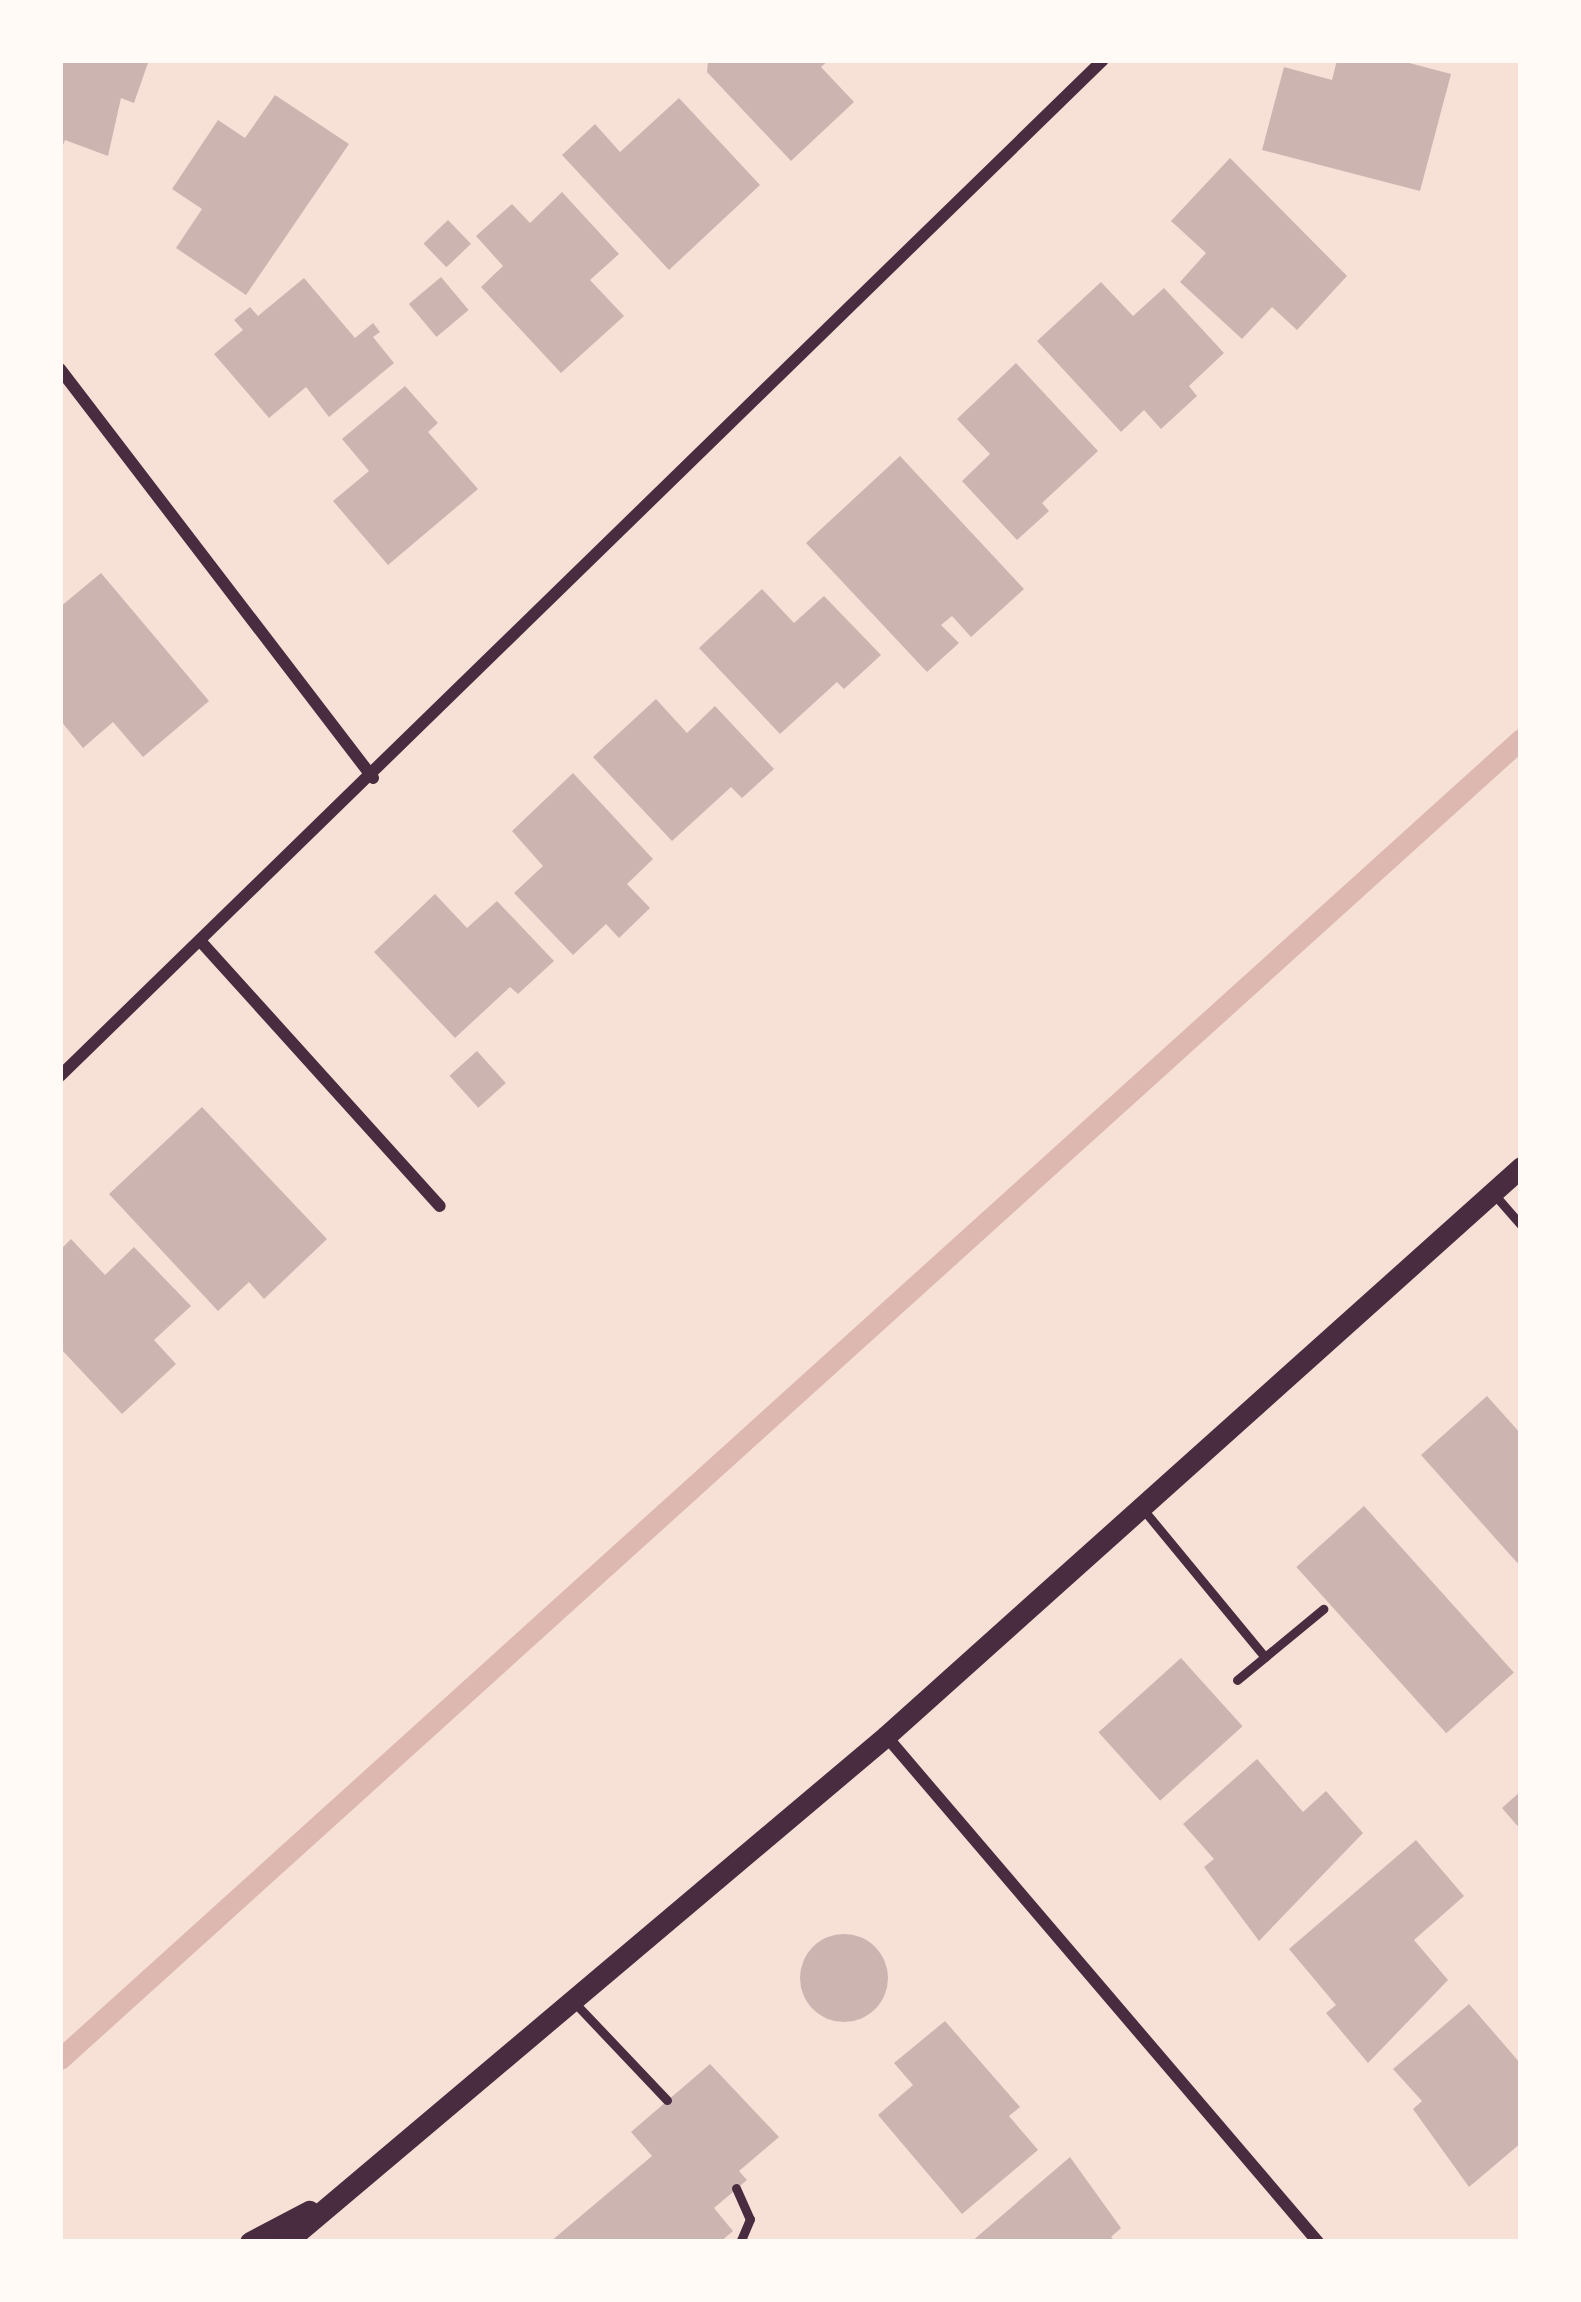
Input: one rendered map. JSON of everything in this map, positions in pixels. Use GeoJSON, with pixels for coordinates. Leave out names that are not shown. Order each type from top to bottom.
{"type":"FeatureCollection","features":[{"type":"Feature","properties":{"kind":"street"},"geometry":{"type":"LineString","coordinates":[[60,1076],[203,944],[1103,60]]}},
{"type":"Feature","properties":{"kind":"street"},"geometry":{"type":"LineString","coordinates":[[60,369],[373,778]]}},
{"type":"Feature","properties":{"kind":"street"},"geometry":{"type":"LineString","coordinates":[[203,944],[440,1206]]}},
{"type":"Feature","properties":{"kind":"street"},"geometry":{"type":"LineString","coordinates":[[286,2242],[886,1736],[1521,1166]]}},
{"type":"Feature","properties":{"kind":"street"},"geometry":{"type":"LineString","coordinates":[[886,1736],[1317,2241]]}},
{"type":"Feature","properties":{"kind":"street"},"geometry":{"type":"LineString","coordinates":[[250,2242],[341,2193]]}},
{"type":"Feature","properties":{"kind":"lane"},"geometry":{"type":"LineString","coordinates":[[1492,1192],[1521,1225]]}},
{"type":"Feature","properties":{"kind":"lane"},"geometry":{"type":"LineString","coordinates":[[1141,1507],[1265,1657]]}},
{"type":"Feature","properties":{"kind":"lane"},"geometry":{"type":"LineString","coordinates":[[1237,1680],[1323,1609]]}},
{"type":"Feature","properties":{"kind":"lane"},"geometry":{"type":"LineString","coordinates":[[572,2000],[668,2100]]}},
{"type":"Feature","properties":{"kind":"lane"},"geometry":{"type":"LineString","coordinates":[[736,2188],[750,2219],[740,2242]]}},
{"type":"Feature","properties":{"kind":"building"},"geometry":{"type":"Polygon","coordinates":[[[60,60],[149,60],[134,103],[121,98],[108,156],[65,140],[60,153],[60,60]]]}},
{"type":"Feature","properties":{"kind":"building"},"geometry":{"type":"Polygon","coordinates":[[[708,60],[829,60],[821,67],[854,102],[791,161],[707,72],[708,60]]]}},
{"type":"Feature","properties":{"kind":"building"},"geometry":{"type":"Polygon","coordinates":[[[1337,60],[1398,60],[1451,74],[1420,191],[1262,150],[1284,67],[1332,80],[1337,60]]]}},
{"type":"Feature","properties":{"kind":"building"},"geometry":{"type":"Polygon","coordinates":[[[275,95],[349,144],[246,295],[176,248],[202,209],[172,189],[218,120],[245,138],[275,95]]]}},
{"type":"Feature","properties":{"kind":"building"},"geometry":{"type":"Polygon","coordinates":[[[679,98],[760,185],[669,270],[562,155],[595,124],[620,152],[679,98]]]}},
{"type":"Feature","properties":{"kind":"building"},"geometry":{"type":"Polygon","coordinates":[[[1230,158],[1347,276],[1297,330],[1272,307],[1242,339],[1180,282],[1206,253],[1171,221],[1230,158]]]}},
{"type":"Feature","properties":{"kind":"building"},"geometry":{"type":"Polygon","coordinates":[[[562,192],[619,254],[590,280],[624,316],[561,373],[481,287],[503,266],[476,236],[512,204],[530,223],[562,192]]]}},
{"type":"Feature","properties":{"kind":"building"},"geometry":{"type":"Polygon","coordinates":[[[448,220],[471,244],[446,267],[424,244],[448,220]]]}},
{"type":"Feature","properties":{"kind":"building"},"geometry":{"type":"Polygon","coordinates":[[[441,277],[469,310],[436,337],[409,304],[441,277]]]}},
{"type":"Feature","properties":{"kind":"building"},"geometry":{"type":"Polygon","coordinates":[[[304,278],[355,338],[373,323],[380,332],[373,337],[394,363],[329,417],[306,387],[269,418],[214,354],[243,330],[234,320],[250,307],[258,316],[304,278]]]}},
{"type":"Feature","properties":{"kind":"building"},"geometry":{"type":"Polygon","coordinates":[[[1101,282],[1133,316],[1164,288],[1224,353],[1189,386],[1197,396],[1161,429],[1144,410],[1121,432],[1037,341],[1101,282]]]}},
{"type":"Feature","properties":{"kind":"building"},"geometry":{"type":"Polygon","coordinates":[[[1016,363],[1098,451],[1042,503],[1049,511],[1017,540],[962,481],[990,454],[957,419],[1016,363]]]}},
{"type":"Feature","properties":{"kind":"building"},"geometry":{"type":"Polygon","coordinates":[[[405,386],[438,423],[428,432],[478,489],[388,565],[333,501],[369,471],[342,439],[405,386]]]}},
{"type":"Feature","properties":{"kind":"building"},"geometry":{"type":"Polygon","coordinates":[[[900,456],[1024,589],[971,637],[952,616],[941,625],[959,643],[927,672],[806,543],[900,456]]]}},
{"type":"Feature","properties":{"kind":"building"},"geometry":{"type":"Polygon","coordinates":[[[101,573],[209,701],[143,757],[113,722],[83,748],[60,720],[60,607],[101,573]]]}},
{"type":"Feature","properties":{"kind":"building"},"geometry":{"type":"Polygon","coordinates":[[[762,589],[794,623],[824,596],[881,655],[844,689],[837,682],[780,734],[699,648],[762,589]]]}},
{"type":"Feature","properties":{"kind":"building"},"geometry":{"type":"Polygon","coordinates":[[[656,699],[687,733],[715,706],[774,769],[742,798],[731,787],[672,841],[593,757],[656,699]]]}},
{"type":"Feature","properties":{"kind":"building"},"geometry":{"type":"Polygon","coordinates":[[[573,773],[653,859],[627,884],[650,908],[619,938],[606,924],[573,955],[514,893],[543,866],[512,831],[573,773]]]}},
{"type":"Feature","properties":{"kind":"building"},"geometry":{"type":"Polygon","coordinates":[[[435,894],[467,928],[497,901],[554,961],[518,994],[510,987],[455,1038],[374,952],[435,894]]]}},
{"type":"Feature","properties":{"kind":"building"},"geometry":{"type":"Polygon","coordinates":[[[477,1051],[506,1083],[478,1108],[450,1076],[477,1051]]]}},
{"type":"Feature","properties":{"kind":"building"},"geometry":{"type":"Polygon","coordinates":[[[202,1107],[327,1239],[264,1299],[249,1282],[218,1311],[109,1194],[202,1107]]]}},
{"type":"Feature","properties":{"kind":"building"},"geometry":{"type":"Polygon","coordinates":[[[71,1239],[105,1275],[134,1247],[191,1306],[154,1340],[176,1364],[122,1414],[60,1348],[60,1250],[71,1239]]]}},
{"type":"Feature","properties":{"kind":"building"},"geometry":{"type":"Polygon","coordinates":[[[1487,1396],[1521,1434],[1521,1567],[1421,1455],[1487,1396]]]}},
{"type":"Feature","properties":{"kind":"building"},"geometry":{"type":"Polygon","coordinates":[[[1364,1506],[1514,1672],[1446,1733],[1296,1567],[1364,1506]]]}},
{"type":"Feature","properties":{"kind":"building"},"geometry":{"type":"Polygon","coordinates":[[[1181,1658],[1243,1726],[1160,1801],[1099,1732],[1181,1658]]]}},
{"type":"Feature","properties":{"kind":"building"},"geometry":{"type":"Polygon","coordinates":[[[1257,1759],[1303,1812],[1326,1791],[1363,1833],[1259,1941],[1204,1867],[1214,1859],[1183,1824],[1257,1759]]]}},
{"type":"Feature","properties":{"kind":"building"},"geometry":{"type":"Polygon","coordinates":[[[1521,1791],[1521,1830],[1502,1808],[1521,1791]]]}},
{"type":"Feature","properties":{"kind":"building"},"geometry":{"type":"Polygon","coordinates":[[[1416,1840],[1464,1896],[1414,1940],[1448,1980],[1368,2063],[1326,2013],[1336,2005],[1289,1949],[1416,1840]]]}},
{"type":"Feature","properties":{"kind":"building"},"geometry":{"type":"Polygon","coordinates":[[[844,1934],[861,1937],[875,1947],[885,1961],[885,1995],[875,2009],[861,2019],[844,2022],[827,2019],[813,2009],[803,1995],[800,1978],[803,1961],[813,1947],[827,1937],[844,1934]]]}},
{"type":"Feature","properties":{"kind":"building"},"geometry":{"type":"Polygon","coordinates":[[[1469,2004],[1521,2064],[1521,2143],[1469,2187],[1413,2109],[1422,2101],[1393,2069],[1469,2004]]]}},
{"type":"Feature","properties":{"kind":"building"},"geometry":{"type":"Polygon","coordinates":[[[945,2021],[1020,2107],[1009,2116],[1038,2150],[962,2214],[878,2115],[913,2085],[894,2063],[945,2021]]]}},
{"type":"Feature","properties":{"kind":"building"},"geometry":{"type":"Polygon","coordinates":[[[710,2064],[779,2137],[739,2171],[747,2180],[714,2208],[733,2231],[720,2242],[550,2242],[652,2156],[631,2132],[710,2064]]]}},
{"type":"Feature","properties":{"kind":"building"},"geometry":{"type":"Polygon","coordinates":[[[1070,2157],[1121,2228],[1111,2237],[1116,2242],[971,2242],[1070,2157]]]}},
{"type":"Feature","properties":{"kind":"waterway"},"geometry":{"type":"LineString","coordinates":[[60,2059],[1521,739]]}}]}
